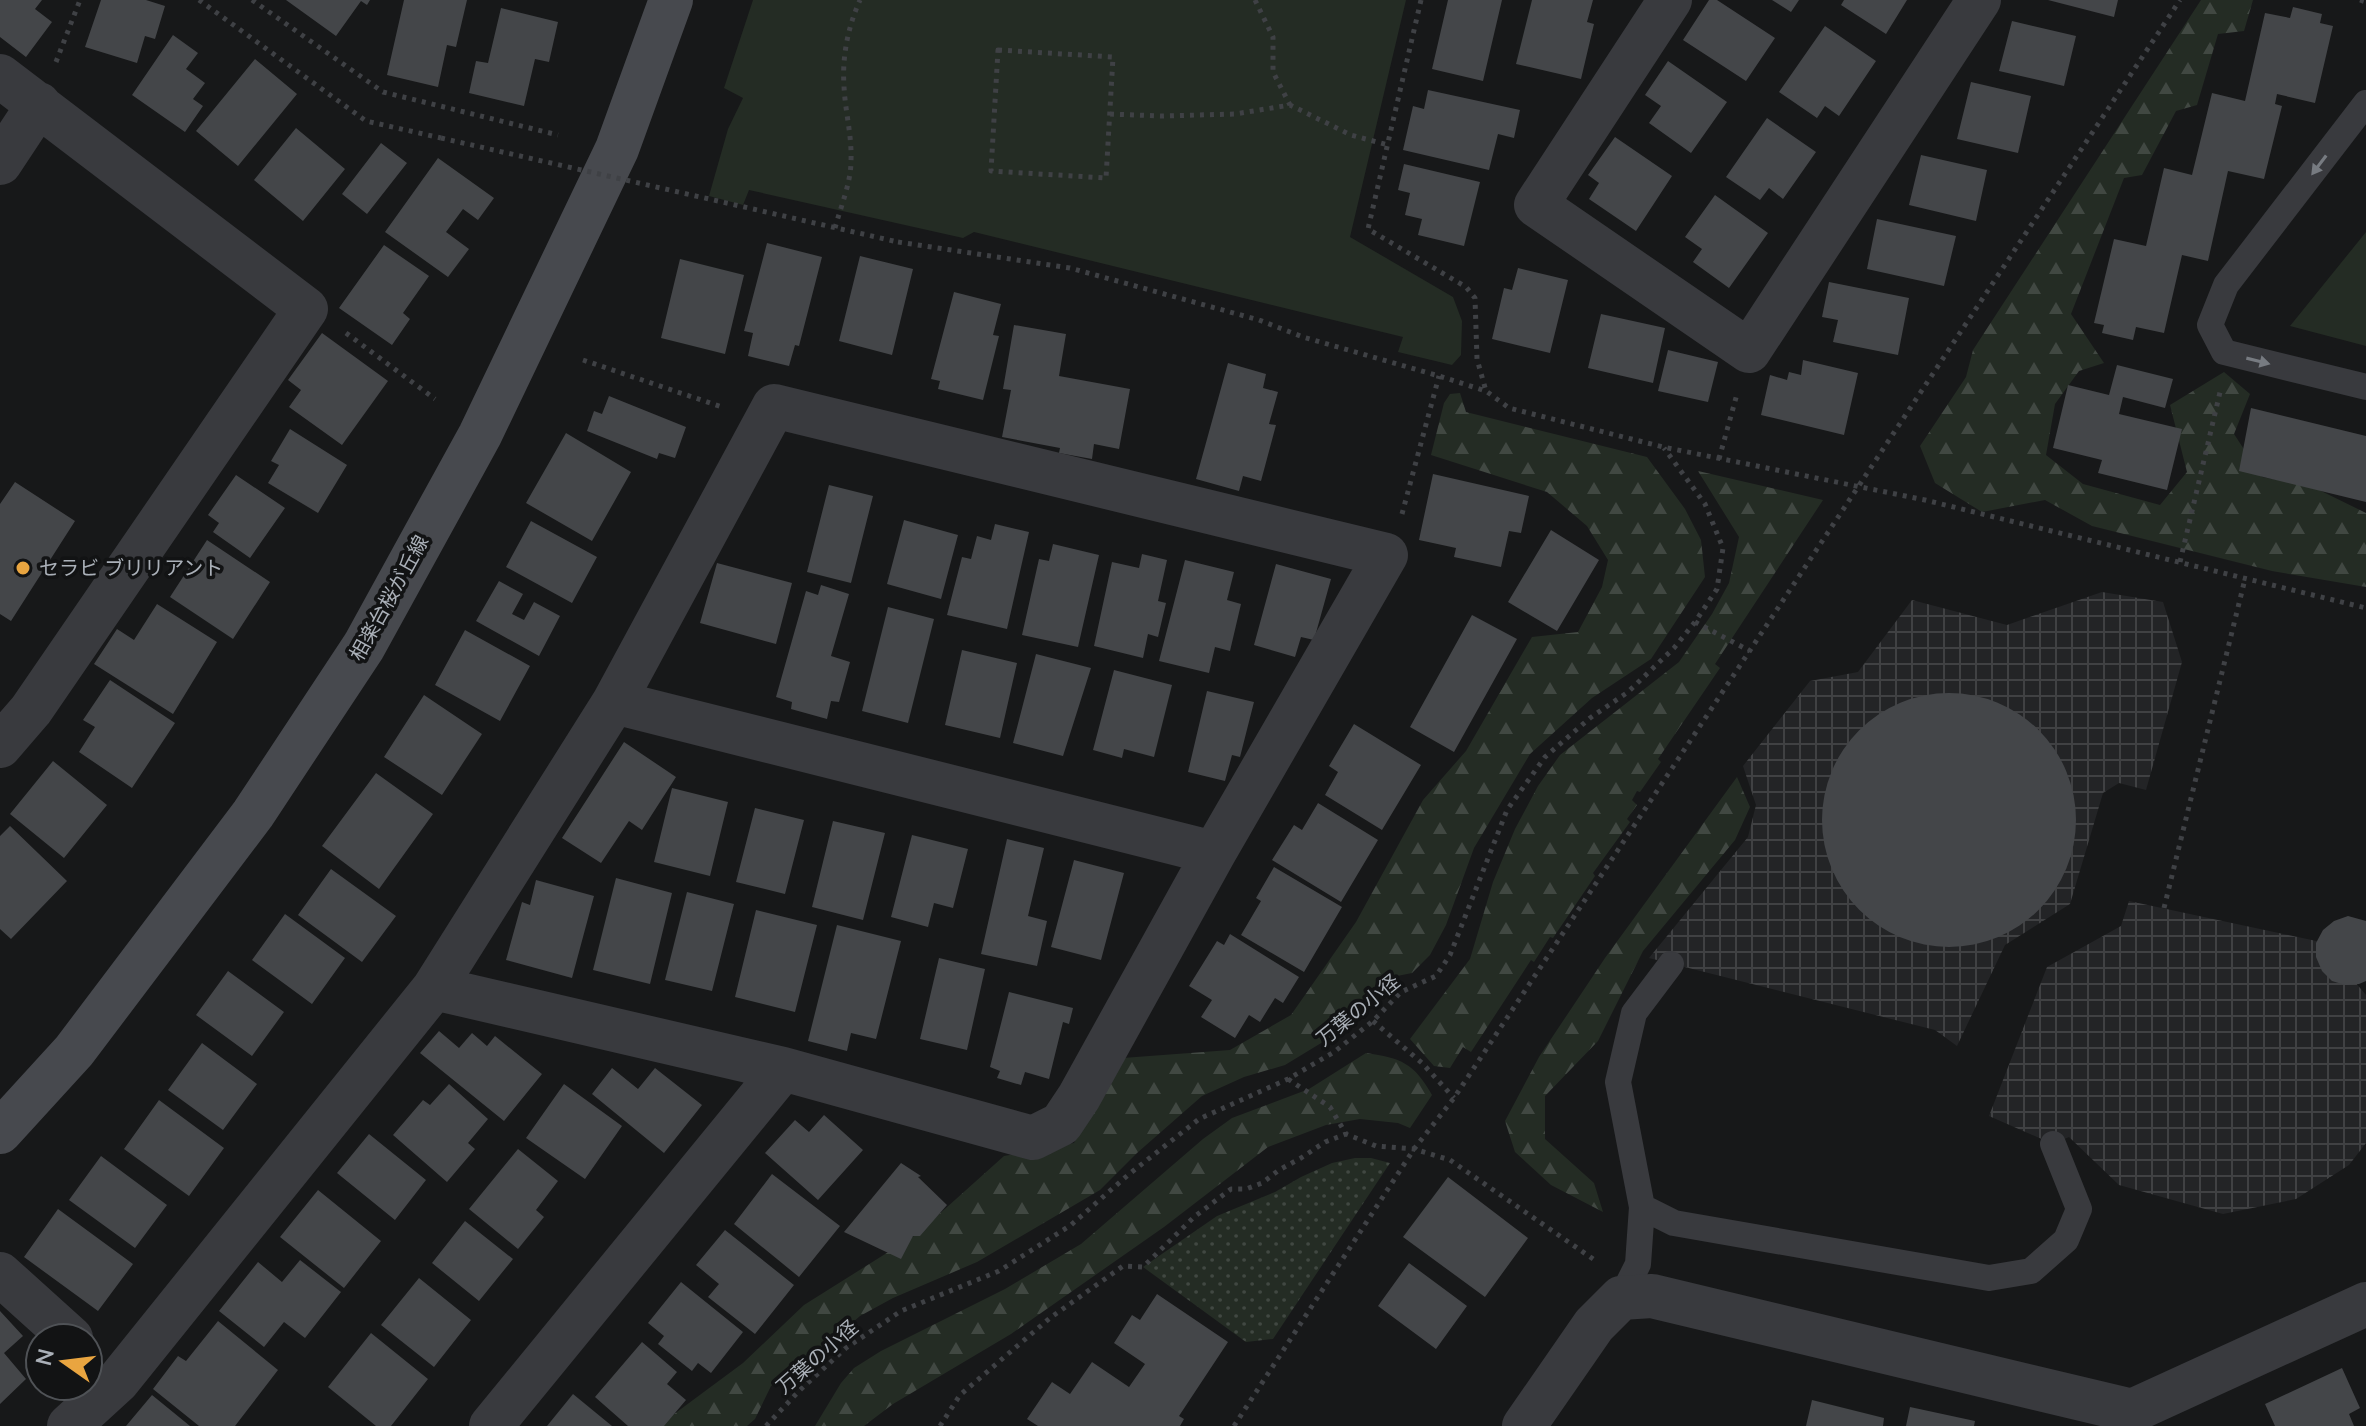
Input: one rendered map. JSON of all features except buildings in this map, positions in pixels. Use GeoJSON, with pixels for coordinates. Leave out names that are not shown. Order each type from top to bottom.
{"type":"FeatureCollection","features":[{"type":"Feature","properties":{"kind":"main road","name":"相楽台桜が丘線"},"geometry":{"type":"LineString","coordinates":[[0,1132],[74,1051],[253,814],[364,646],[480,435],[617,149],[671,0]]}},
{"type":"Feature","properties":{"kind":"street"},"geometry":{"type":"LineString","coordinates":[[1670,0],[1536,205],[1749,351],[1979,0]]}},
{"type":"Feature","properties":{"kind":"street"},"geometry":{"type":"LineString","coordinates":[[0,76],[306,309],[31,710],[0,746]]}},
{"type":"Feature","properties":{"kind":"street"},"geometry":{"type":"LineString","coordinates":[[0,163],[39,104]]}},
{"type":"Feature","properties":{"kind":"street"},"geometry":{"type":"LineString","coordinates":[[104,1366],[434,988],[614,702],[774,406],[1386,555],[1214,853],[1079,1097],[1061,1124],[1033,1138],[783,1069],[434,988]]}},
{"type":"Feature","properties":{"kind":"street"},"geometry":{"type":"LineString","coordinates":[[614,702],[1214,853]]}},
{"type":"Feature","properties":{"kind":"street"},"geometry":{"type":"LineString","coordinates":[[491,1426],[783,1069]]}},
{"type":"Feature","properties":{"kind":"street"},"geometry":{"type":"LineString","coordinates":[[0,1274],[53,1322]]}},
{"type":"Feature","properties":{"kind":"street"},"geometry":{"type":"LineString","coordinates":[[1524,1426],[1594,1325],[1621,1298],[1652,1296],[2132,1411],[2366,1304]]}},
{"type":"Feature","properties":{"kind":"street"},"geometry":{"type":"LineString","coordinates":[[69,1426],[83,1402]]}},
{"type":"Feature","properties":{"kind":"lane"},"geometry":{"type":"LineString","coordinates":[[2366,103],[2226,285],[2210,325],[2224,352],[2366,387]]}},
{"type":"Feature","properties":{"kind":"lane"},"geometry":{"type":"LineString","coordinates":[[1621,1298],[1638,1264],[1642,1207],[1618,1082],[1634,1013],[1671,964]]}},
{"type":"Feature","properties":{"kind":"lane"},"geometry":{"type":"LineString","coordinates":[[1642,1207],[1674,1223],[1989,1278],[2031,1271],[2066,1240],[2079,1209],[2053,1144]]}},
{"type":"Feature","properties":{"kind":"path"},"geometry":{"type":"LineString","coordinates":[[39,104],[80,0]]}},
{"type":"Feature","properties":{"kind":"path"},"geometry":{"type":"LineString","coordinates":[[199,0],[366,121],[898,242],[1070,268],[1259,320],[1303,337],[1439,376],[1486,391],[1509,408],[1663,447],[1925,500],[2366,608]]}},
{"type":"Feature","properties":{"kind":"path"},"geometry":{"type":"LineString","coordinates":[[252,0],[383,92],[558,135]]}},
{"type":"Feature","properties":{"kind":"path"},"geometry":{"type":"LineString","coordinates":[[835,228],[851,165],[852,138],[843,84],[846,44],[851,20],[860,0]]}},
{"type":"Feature","properties":{"kind":"path"},"geometry":{"type":"LineString","coordinates":[[1255,0],[1273,37],[1273,72],[1290,105]]}},
{"type":"Feature","properties":{"kind":"path"},"geometry":{"type":"LineString","coordinates":[[1421,0],[1368,229],[1466,287],[1475,298],[1477,359],[1486,391]]}},
{"type":"Feature","properties":{"kind":"path"},"geometry":{"type":"LineString","coordinates":[[1234,1426],[1414,1149],[1454,1098],[2180,0]]}},
{"type":"Feature","properties":{"kind":"path"},"geometry":{"type":"LineString","coordinates":[[2360,0],[2366,2]]}},
{"type":"Feature","properties":{"kind":"path"},"geometry":{"type":"LineString","coordinates":[[998,50],[1113,57],[1110,114],[1106,178],[991,171],[998,50]]}},
{"type":"Feature","properties":{"kind":"path"},"geometry":{"type":"LineString","coordinates":[[1110,114],[1235,114],[1290,105],[1351,135],[1388,145]]}},
{"type":"Feature","properties":{"kind":"path"},"geometry":{"type":"LineString","coordinates":[[306,309],[322,315],[435,399]]}},
{"type":"Feature","properties":{"kind":"path"},"geometry":{"type":"LineString","coordinates":[[1719,459],[1749,351]]}},
{"type":"Feature","properties":{"kind":"path"},"geometry":{"type":"LineString","coordinates":[[2180,562],[2222,386],[2224,352]]}},
{"type":"Feature","properties":{"kind":"path"},"geometry":{"type":"LineString","coordinates":[[583,360],[765,422]]}},
{"type":"Feature","properties":{"kind":"path"},"geometry":{"type":"LineString","coordinates":[[1386,555],[1396,535],[1439,376]]}},
{"type":"Feature","properties":{"kind":"path","name":"万葉の小径"},"geometry":{"type":"LineString","coordinates":[[766,1426],[846,1348],[901,1311],[999,1271],[1071,1225],[1199,1119],[1288,1079],[1334,1052],[1373,1021],[1401,992],[1436,976],[1450,955],[1507,810],[1545,757],[1590,718],[1628,692],[1674,648],[1717,589],[1723,548],[1705,504],[1663,447]]}},
{"type":"Feature","properties":{"kind":"path"},"geometry":{"type":"LineString","coordinates":[[2164,908],[2245,579]]}},
{"type":"Feature","properties":{"kind":"path"},"geometry":{"type":"LineString","coordinates":[[1695,622],[1750,651]]}},
{"type":"Feature","properties":{"kind":"path"},"geometry":{"type":"LineString","coordinates":[[1373,1021],[1422,1063],[1454,1098]]}},
{"type":"Feature","properties":{"kind":"path"},"geometry":{"type":"LineString","coordinates":[[1288,1079],[1330,1107],[1346,1134],[1376,1146],[1414,1149],[1450,1160],[1603,1267],[1621,1298]]}},
{"type":"Feature","properties":{"kind":"path"},"geometry":{"type":"LineString","coordinates":[[940,1426],[960,1395],[1050,1318],[1123,1266],[1143,1267],[1194,1217],[1231,1189],[1246,1189],[1262,1183],[1325,1142],[1346,1134]]}},
{"type":"Feature","properties":{"kind":"shaded area"},"geometry":{"type":"Polygon","coordinates":[[[2102,592],[2163,602],[2182,662],[2146,790],[2119,783],[2103,793],[2070,904],[2005,945],[1957,1046],[1935,1030],[1649,958],[1748,837],[1756,805],[1743,766],[1810,681],[1858,672],[1912,600],[2007,625],[2102,592]]]}},
{"type":"Feature","properties":{"kind":"shaded area"},"geometry":{"type":"Polygon","coordinates":[[[2129,901],[2321,942],[2366,995],[2366,1143],[2349,1165],[2296,1199],[2223,1214],[2119,1185],[2069,1137],[2053,1144],[1989,1116],[2047,967],[2121,926],[2129,901]]]}},
{"type":"Feature","properties":{"kind":"green space"},"geometry":{"type":"Polygon","coordinates":[[[753,0],[1406,0],[1350,237],[1453,297],[1462,321],[1461,355],[1452,365],[1398,352],[1403,337],[974,232],[963,238],[749,190],[743,205],[709,196],[728,129],[743,98],[724,88],[753,0]]]}},
{"type":"Feature","properties":{"kind":"green space"},"geometry":{"type":"Polygon","coordinates":[[[2201,0],[2253,0],[2244,31],[2218,34],[2197,105],[2176,111],[2142,175],[2124,178],[2071,314],[2104,363],[2079,371],[2055,404],[2046,455],[2083,484],[2160,505],[2187,472],[2170,405],[2224,372],[2250,394],[2234,434],[2262,477],[2313,487],[2366,513],[2366,587],[2272,571],[2092,526],[2045,500],[1982,512],[1935,483],[1920,446],[1966,377],[1973,350],[2201,0]]]}},
{"type":"Feature","properties":{"kind":"green space"},"geometry":{"type":"Polygon","coordinates":[[[2366,232],[2366,346],[2290,326],[2366,232]]]}},
{"type":"Feature","properties":{"kind":"green space"},"geometry":{"type":"Polygon","coordinates":[[[1460,393],[1466,412],[1647,457],[1685,509],[1701,540],[1705,577],[1651,659],[1592,698],[1530,754],[1474,848],[1446,925],[1430,955],[1412,973],[1387,978],[1331,1037],[1285,1065],[1244,1077],[1202,1096],[1100,1190],[977,1262],[893,1298],[860,1316],[771,1386],[755,1419],[747,1426],[658,1426],[743,1363],[804,1305],[917,1234],[1004,1156],[1074,1143],[1123,1058],[1230,1050],[1291,1015],[1356,922],[1423,800],[1466,751],[1532,637],[1578,632],[1602,587],[1608,560],[1587,526],[1547,492],[1431,455],[1444,403],[1450,394],[1460,393]]]}},
{"type":"Feature","properties":{"kind":"green space"},"geometry":{"type":"Polygon","coordinates":[[[1698,471],[1823,500],[1715,664],[1720,668],[1658,759],[1661,762],[1632,800],[1637,805],[1627,819],[1630,822],[1593,873],[1595,876],[1553,938],[1550,937],[1534,962],[1531,960],[1471,1052],[1463,1047],[1450,1068],[1434,1066],[1410,1039],[1470,959],[1493,882],[1515,829],[1538,786],[1560,755],[1679,662],[1729,583],[1739,537],[1698,471]]]}},
{"type":"Feature","properties":{"kind":"green space"},"geometry":{"type":"Polygon","coordinates":[[[1737,777],[1750,807],[1735,840],[1643,951],[1598,1041],[1545,1096],[1545,1139],[1594,1183],[1603,1212],[1551,1185],[1515,1152],[1505,1121],[1539,1057],[1605,958],[1737,777]]]}},
{"type":"Feature","properties":{"kind":"green space"},"geometry":{"type":"Polygon","coordinates":[[[1366,1053],[1405,1064],[1419,1076],[1432,1095],[1410,1128],[1398,1123],[1360,1119],[1326,1125],[1268,1147],[1164,1227],[1011,1334],[893,1404],[864,1426],[815,1426],[841,1383],[854,1368],[881,1351],[1005,1289],[1081,1244],[1203,1139],[1232,1118],[1309,1089],[1366,1053]]]}},
{"type":"Feature","properties":{"kind":"green space"},"geometry":{"type":"Polygon","coordinates":[[[1355,1158],[1390,1163],[1273,1339],[1246,1342],[1143,1267],[1217,1216],[1275,1192],[1332,1163],[1355,1158]]]}},
{"type":"Feature","properties":{"kind":"place","name":"セラビ ブリリアント"},"geometry":{"type":"Point","coordinates":[23,568]}}]}
